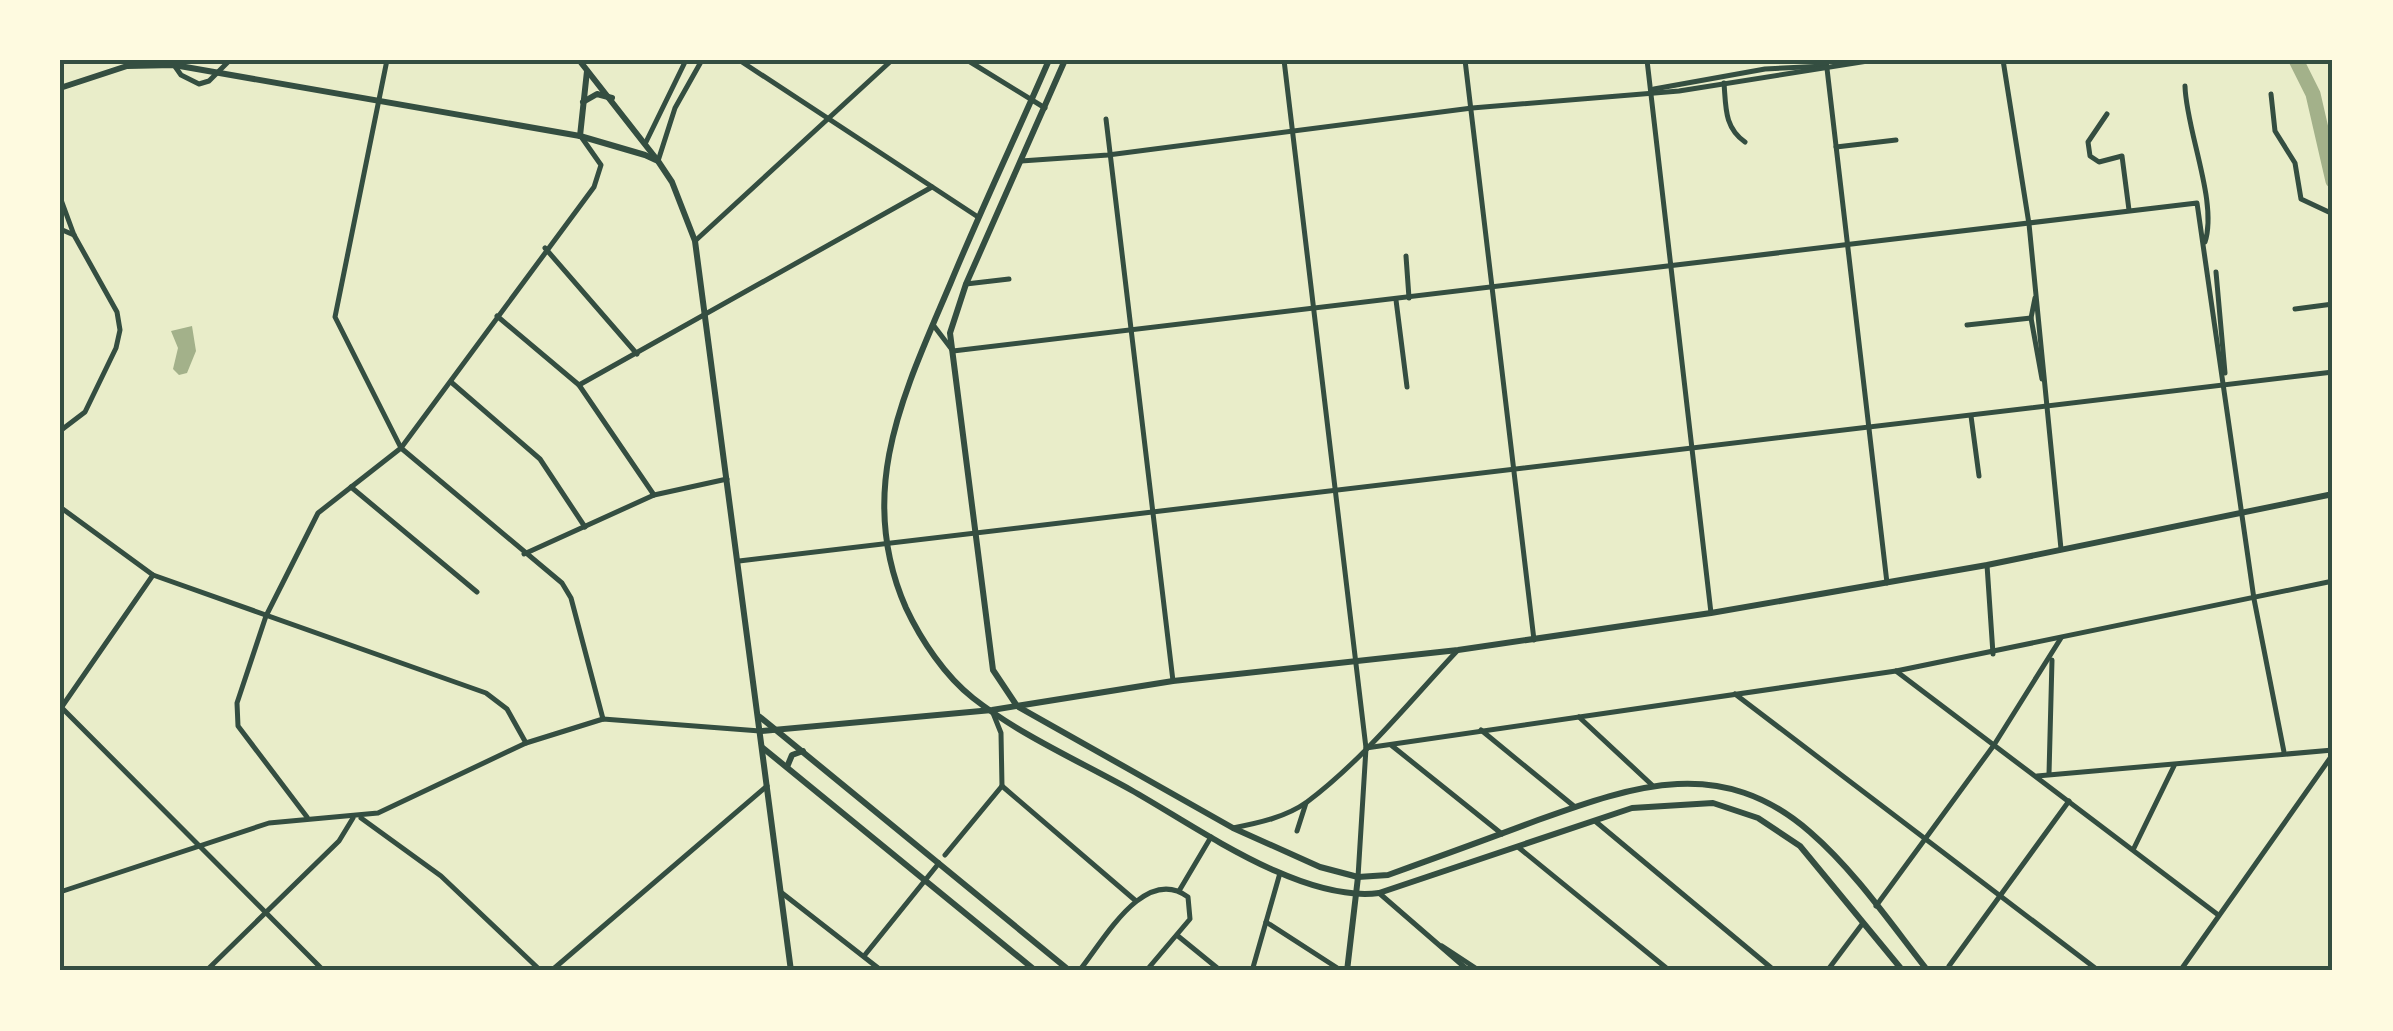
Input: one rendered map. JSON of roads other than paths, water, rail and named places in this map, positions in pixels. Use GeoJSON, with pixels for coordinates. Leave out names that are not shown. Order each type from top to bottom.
{"type":"FeatureCollection","features":[{"type":"Feature","properties":{"kind":"main road"},"geometry":{"type":"LineString","coordinates":[[579,60],[646,142],[672,182],[696,241],[791,971]]}},
{"type":"Feature","properties":{"kind":"main road"},"geometry":{"type":"LineString","coordinates":[[1049,60],[933,324],[898,411],[889,448],[884,544],[899,591],[927,646],[972,698],[1280,871],[1315,886],[1356,895],[1379,893],[1632,808],[1687,801],[1736,808],[1800,846],[1903,971]]}},
{"type":"Feature","properties":{"kind":"main road"},"geometry":{"type":"LineString","coordinates":[[1065,60],[953,318],[953,351],[993,670],[1017,706],[1234,828],[1290,856],[1358,877],[1388,876],[1576,807],[1652,784],[1710,784],[1763,801],[1810,832],[1928,971]]}},
{"type":"Feature","properties":{"kind":"main road"},"geometry":{"type":"LineString","coordinates":[[60,88],[133,63],[174,65],[580,136],[658,162]]}},
{"type":"Feature","properties":{"kind":"main road"},"geometry":{"type":"LineString","coordinates":[[580,136],[588,70]]}},
{"type":"Feature","properties":{"kind":"main road"},"geometry":{"type":"LineString","coordinates":[[583,102],[597,94],[613,99]]}},
{"type":"Feature","properties":{"kind":"main road"},"geometry":{"type":"LineString","coordinates":[[761,732],[992,710],[1172,681],[1534,640],[1887,584],[2333,494]]}},
{"type":"Feature","properties":{"kind":"main road"},"geometry":{"type":"LineString","coordinates":[[759,717],[1070,971]]}},
{"type":"Feature","properties":{"kind":"main road"},"geometry":{"type":"LineString","coordinates":[[762,747],[1036,971]]}},
{"type":"Feature","properties":{"kind":"main road"},"geometry":{"type":"LineString","coordinates":[[788,766],[792,755],[804,751]]}},
{"type":"Feature","properties":{"kind":"main road"},"geometry":{"type":"LineString","coordinates":[[1344,971],[1358,877]]}},
{"type":"Feature","properties":{"kind":"street"},"geometry":{"type":"LineString","coordinates":[[182,60],[174,65],[181,75],[199,84],[220,72],[230,60]]}},
{"type":"Feature","properties":{"kind":"street"},"geometry":{"type":"LineString","coordinates":[[387,60],[335,317],[401,448],[562,583],[571,598],[602,719]]}},
{"type":"Feature","properties":{"kind":"street"},"geometry":{"type":"LineString","coordinates":[[646,142],[686,60]]}},
{"type":"Feature","properties":{"kind":"street"},"geometry":{"type":"LineString","coordinates":[[658,162],[675,108],[702,60]]}},
{"type":"Feature","properties":{"kind":"street"},"geometry":{"type":"LineString","coordinates":[[739,60],[978,217]]}},
{"type":"Feature","properties":{"kind":"street"},"geometry":{"type":"LineString","coordinates":[[696,241],[892,60]]}},
{"type":"Feature","properties":{"kind":"street"},"geometry":{"type":"LineString","coordinates":[[968,60],[1045,108]]}},
{"type":"Feature","properties":{"kind":"street"},"geometry":{"type":"LineString","coordinates":[[1284,60],[1366,748],[1358,877]]}},
{"type":"Feature","properties":{"kind":"street"},"geometry":{"type":"LineString","coordinates":[[1465,60],[1534,640]]}},
{"type":"Feature","properties":{"kind":"street"},"geometry":{"type":"LineString","coordinates":[[1648,60],[1711,613]]}},
{"type":"Feature","properties":{"kind":"street"},"geometry":{"type":"LineString","coordinates":[[1021,161],[1108,155],[1472,108],[1651,91],[1766,70],[1874,60]]}},
{"type":"Feature","properties":{"kind":"street"},"geometry":{"type":"LineString","coordinates":[[2003,60],[2030,224],[2061,549]]}},
{"type":"Feature","properties":{"kind":"street"},"geometry":{"type":"LineString","coordinates":[[1651,91],[1679,91],[1826,63]]}},
{"type":"Feature","properties":{"kind":"street"},"geometry":{"type":"LineString","coordinates":[[1826,63],[1887,584]]}},
{"type":"Feature","properties":{"kind":"street"},"geometry":{"type":"LineString","coordinates":[[1724,83],[1727,122],[1732,133],[1745,142]]}},
{"type":"Feature","properties":{"kind":"street"},"geometry":{"type":"LineString","coordinates":[[2186,86],[2186,116],[2205,197],[2204,245]]}},
{"type":"Feature","properties":{"kind":"street"},"geometry":{"type":"LineString","coordinates":[[2271,94],[2275,131],[2295,163],[2301,198],[2333,214]]}},
{"type":"Feature","properties":{"kind":"street"},"geometry":{"type":"LineString","coordinates":[[2107,114],[2088,142],[2090,156],[2099,162],[2122,156],[2128,210]]}},
{"type":"Feature","properties":{"kind":"street"},"geometry":{"type":"LineString","coordinates":[[1106,119],[1172,681]]}},
{"type":"Feature","properties":{"kind":"street"},"geometry":{"type":"LineString","coordinates":[[307,818],[238,726],[237,703],[266,616],[318,513],[401,448],[598,177],[600,166],[580,136]]}},
{"type":"Feature","properties":{"kind":"street"},"geometry":{"type":"LineString","coordinates":[[1836,148],[1896,140]]}},
{"type":"Feature","properties":{"kind":"street"},"geometry":{"type":"LineString","coordinates":[[579,385],[932,187]]}},
{"type":"Feature","properties":{"kind":"street"},"geometry":{"type":"LineString","coordinates":[[60,431],[85,412],[116,348],[120,330],[117,312],[74,235],[61,202]]}},
{"type":"Feature","properties":{"kind":"street"},"geometry":{"type":"LineString","coordinates":[[933,324],[953,351],[1670,269],[2198,203],[2254,599],[2284,752]]}},
{"type":"Feature","properties":{"kind":"street"},"geometry":{"type":"LineString","coordinates":[[60,229],[74,235]]}},
{"type":"Feature","properties":{"kind":"street"},"geometry":{"type":"LineString","coordinates":[[545,248],[636,354]]}},
{"type":"Feature","properties":{"kind":"street"},"geometry":{"type":"LineString","coordinates":[[1406,256],[1409,299]]}},
{"type":"Feature","properties":{"kind":"street"},"geometry":{"type":"LineString","coordinates":[[2216,272],[2226,353],[2224,386]]}},
{"type":"Feature","properties":{"kind":"street"},"geometry":{"type":"LineString","coordinates":[[966,284],[1009,280]]}},
{"type":"Feature","properties":{"kind":"street"},"geometry":{"type":"LineString","coordinates":[[2036,295],[2031,318],[2037,373],[2044,383]]}},
{"type":"Feature","properties":{"kind":"street"},"geometry":{"type":"LineString","coordinates":[[1396,300],[1407,387]]}},
{"type":"Feature","properties":{"kind":"street"},"geometry":{"type":"LineString","coordinates":[[2295,309],[2333,304]]}},
{"type":"Feature","properties":{"kind":"street"},"geometry":{"type":"LineString","coordinates":[[497,316],[579,385],[654,495]]}},
{"type":"Feature","properties":{"kind":"street"},"geometry":{"type":"LineString","coordinates":[[1967,325],[2031,318]]}},
{"type":"Feature","properties":{"kind":"street"},"geometry":{"type":"LineString","coordinates":[[738,561],[2333,372]]}},
{"type":"Feature","properties":{"kind":"street"},"geometry":{"type":"LineString","coordinates":[[451,382],[540,460],[585,527]]}},
{"type":"Feature","properties":{"kind":"street"},"geometry":{"type":"LineString","coordinates":[[1971,416],[1979,476]]}},
{"type":"Feature","properties":{"kind":"street"},"geometry":{"type":"LineString","coordinates":[[524,554],[654,495],[728,478]]}},
{"type":"Feature","properties":{"kind":"street"},"geometry":{"type":"LineString","coordinates":[[350,487],[477,592]]}},
{"type":"Feature","properties":{"kind":"street"},"geometry":{"type":"LineString","coordinates":[[60,507],[153,575],[486,693],[507,709],[526,743]]}},
{"type":"Feature","properties":{"kind":"street"},"geometry":{"type":"LineString","coordinates":[[1987,565],[1993,654]]}},
{"type":"Feature","properties":{"kind":"street"},"geometry":{"type":"LineString","coordinates":[[153,575],[60,707],[324,971]]}},
{"type":"Feature","properties":{"kind":"street"},"geometry":{"type":"LineString","coordinates":[[1366,748],[1896,671],[2333,581]]}},
{"type":"Feature","properties":{"kind":"street"},"geometry":{"type":"LineString","coordinates":[[1876,906],[1994,746],[2061,638]]}},
{"type":"Feature","properties":{"kind":"street"},"geometry":{"type":"LineString","coordinates":[[1234,828],[1260,823],[1306,803],[1366,748],[1458,650]]}},
{"type":"Feature","properties":{"kind":"street"},"geometry":{"type":"LineString","coordinates":[[2049,775],[2052,657]]}},
{"type":"Feature","properties":{"kind":"street"},"geometry":{"type":"LineString","coordinates":[[1896,671],[2217,914]]}},
{"type":"Feature","properties":{"kind":"street"},"geometry":{"type":"LineString","coordinates":[[1735,693],[2099,971]]}},
{"type":"Feature","properties":{"kind":"street"},"geometry":{"type":"LineString","coordinates":[[945,855],[1002,786],[1001,733],[992,710]]}},
{"type":"Feature","properties":{"kind":"street"},"geometry":{"type":"LineString","coordinates":[[1579,717],[1652,784]]}},
{"type":"Feature","properties":{"kind":"street"},"geometry":{"type":"LineString","coordinates":[[60,892],[251,828],[307,818],[356,817],[395,808],[526,743],[602,719],[761,732]]}},
{"type":"Feature","properties":{"kind":"street"},"geometry":{"type":"LineString","coordinates":[[1481,730],[1576,807]]}},
{"type":"Feature","properties":{"kind":"street"},"geometry":{"type":"LineString","coordinates":[[1390,744],[1502,834]]}},
{"type":"Feature","properties":{"kind":"street"},"geometry":{"type":"LineString","coordinates":[[2036,776],[2174,766],[2284,752],[2333,752]]}},
{"type":"Feature","properties":{"kind":"street"},"geometry":{"type":"LineString","coordinates":[[2180,971],[2333,752]]}},
{"type":"Feature","properties":{"kind":"street"},"geometry":{"type":"LineString","coordinates":[[2134,849],[2174,766]]}},
{"type":"Feature","properties":{"kind":"street"},"geometry":{"type":"LineString","coordinates":[[551,971],[767,786]]}},
{"type":"Feature","properties":{"kind":"street"},"geometry":{"type":"LineString","coordinates":[[1002,786],[1136,901]]}},
{"type":"Feature","properties":{"kind":"street"},"geometry":{"type":"LineString","coordinates":[[1948,966],[2069,801]]}},
{"type":"Feature","properties":{"kind":"street"},"geometry":{"type":"LineString","coordinates":[[1297,831],[1306,803]]}},
{"type":"Feature","properties":{"kind":"street"},"geometry":{"type":"LineString","coordinates":[[206,971],[268,916],[339,841],[356,817]]}},
{"type":"Feature","properties":{"kind":"street"},"geometry":{"type":"LineString","coordinates":[[356,817],[440,876],[541,971]]}},
{"type":"Feature","properties":{"kind":"street"},"geometry":{"type":"LineString","coordinates":[[1592,819],[1776,971]]}},
{"type":"Feature","properties":{"kind":"street"},"geometry":{"type":"LineString","coordinates":[[1179,891],[1212,835]]}},
{"type":"Feature","properties":{"kind":"street"},"geometry":{"type":"LineString","coordinates":[[1518,846],[1670,971]]}},
{"type":"Feature","properties":{"kind":"street"},"geometry":{"type":"LineString","coordinates":[[864,956],[940,863]]}},
{"type":"Feature","properties":{"kind":"street"},"geometry":{"type":"LineString","coordinates":[[1252,971],[1280,871]]}},
{"type":"Feature","properties":{"kind":"street"},"geometry":{"type":"LineString","coordinates":[[1079,971],[1136,901],[1163,887],[1179,891],[1191,908],[1190,919],[1146,971]]}},
{"type":"Feature","properties":{"kind":"street"},"geometry":{"type":"LineString","coordinates":[[781,892],[882,971]]}},
{"type":"Feature","properties":{"kind":"street"},"geometry":{"type":"LineString","coordinates":[[1379,893],[1469,971]]}},
{"type":"Feature","properties":{"kind":"street"},"geometry":{"type":"LineString","coordinates":[[1266,922],[1344,971]]}},
{"type":"Feature","properties":{"kind":"street"},"geometry":{"type":"LineString","coordinates":[[1827,971],[1863,922]]}},
{"type":"Feature","properties":{"kind":"street"},"geometry":{"type":"LineString","coordinates":[[1178,936],[1221,971]]}},
{"type":"Feature","properties":{"kind":"street"},"geometry":{"type":"LineString","coordinates":[[1442,946],[1480,971]]}},
{"type":"Feature","properties":{"kind":"waterway"},"geometry":{"type":"LineString","coordinates":[[2296,60],[2313,94],[2333,181]]}}]}
